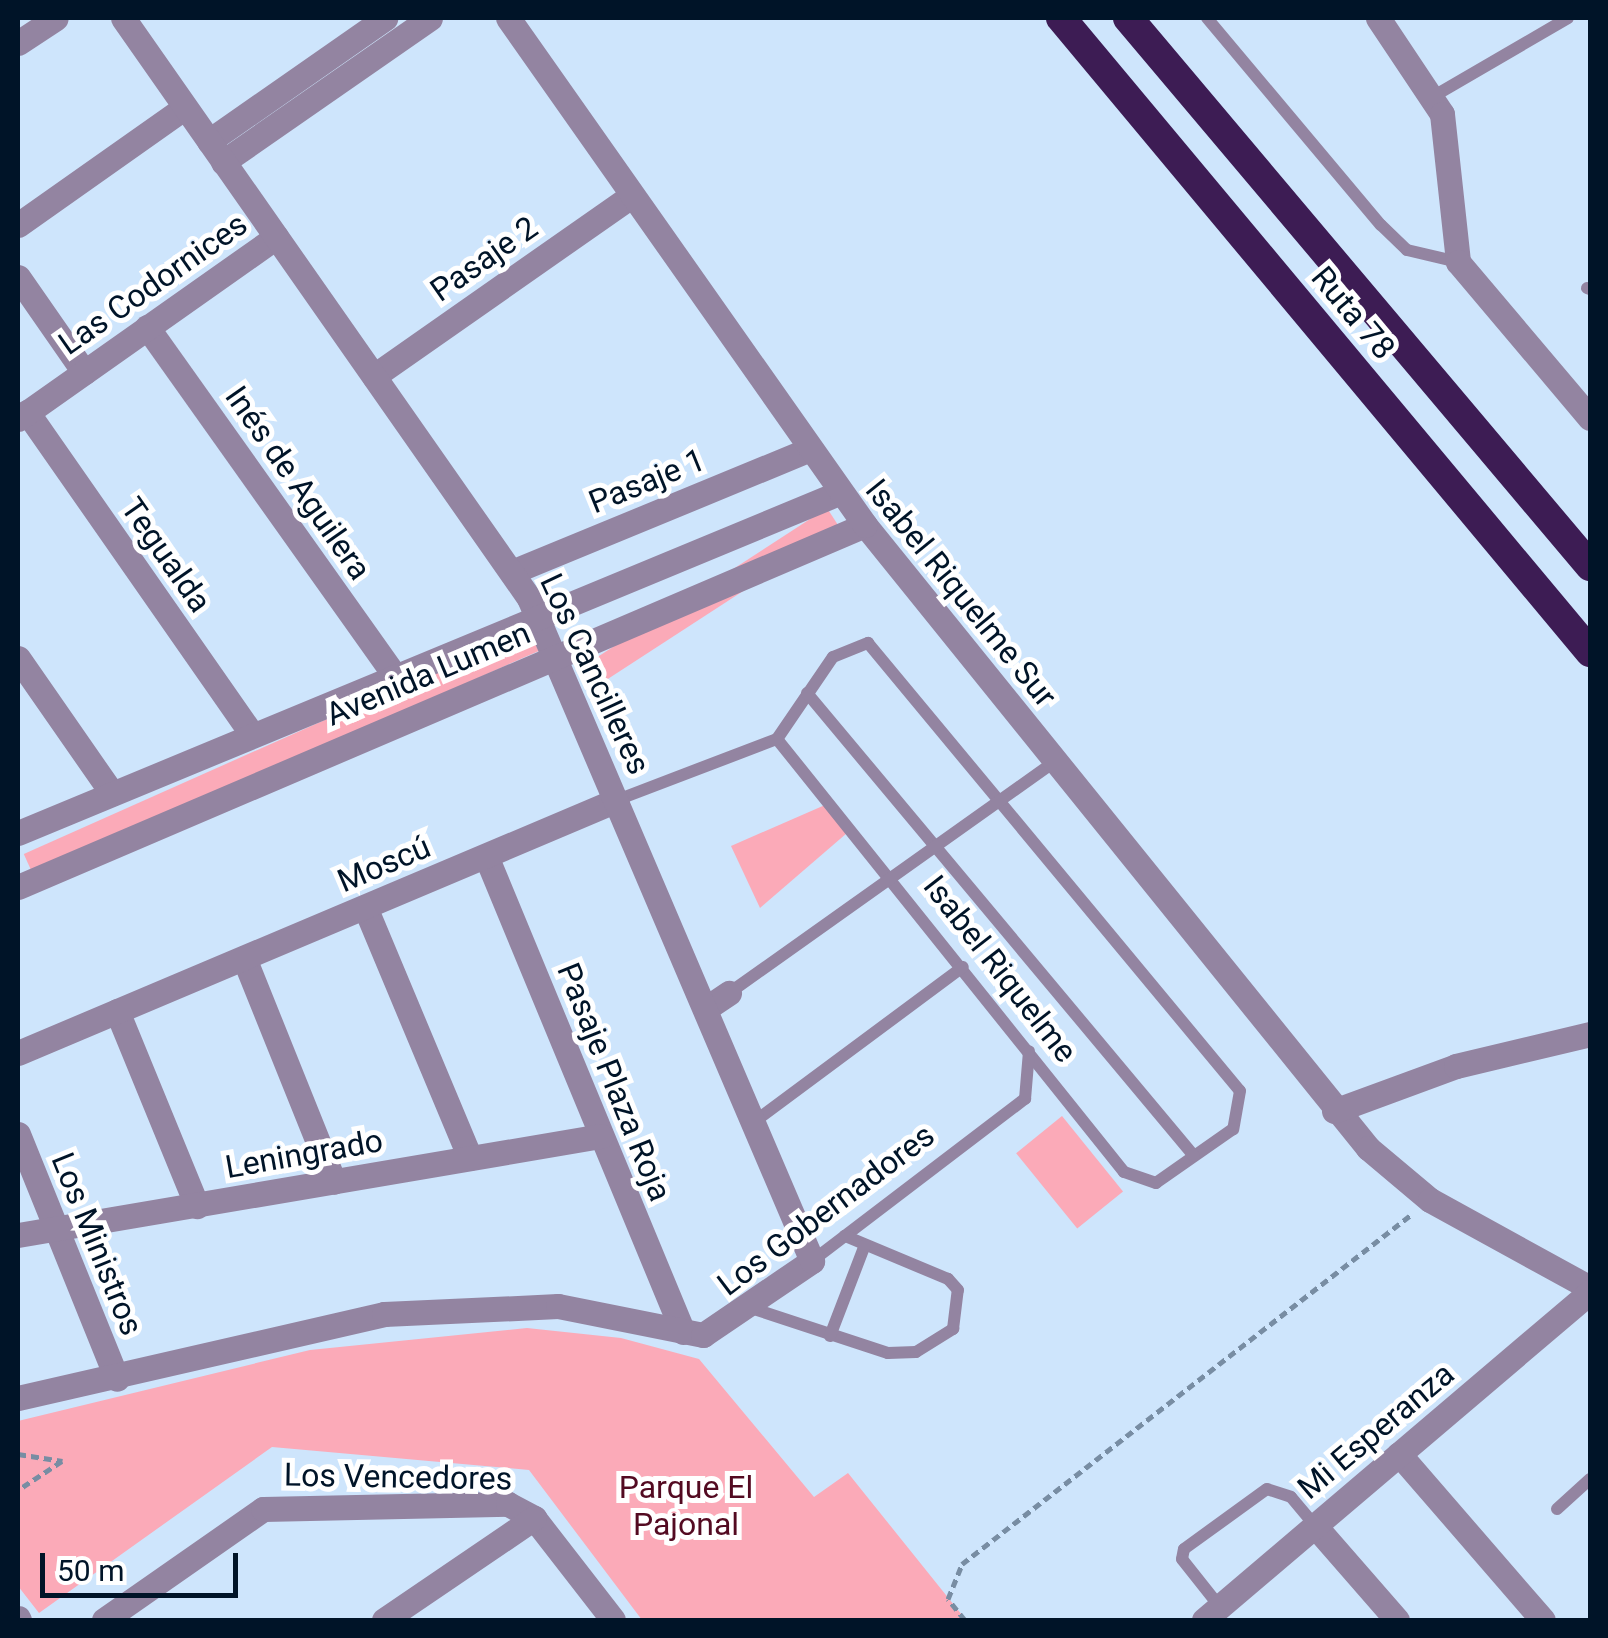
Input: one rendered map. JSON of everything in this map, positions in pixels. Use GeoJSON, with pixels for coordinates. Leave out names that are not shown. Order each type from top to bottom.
{"type":"FeatureCollection","features":[{"type":"Feature","properties":{"kind":"highway","name":"Ruta 78"},"geometry":{"type":"LineString","coordinates":[[1061,18],[1590,652]]}},
{"type":"Feature","properties":{"kind":"highway","name":"Ruta 78"},"geometry":{"type":"LineString","coordinates":[[1128,18],[1590,566]]}},
{"type":"Feature","properties":{"kind":"street"},"geometry":{"type":"LineString","coordinates":[[18,43],[56,18]]}},
{"type":"Feature","properties":{"kind":"street","name":"Los Cancilleres"},"geometry":{"type":"LineString","coordinates":[[123,18],[512,572],[538,616],[812,1261]]}},
{"type":"Feature","properties":{"kind":"street"},"geometry":{"type":"LineString","coordinates":[[216,152],[385,18]]}},
{"type":"Feature","properties":{"kind":"street"},"geometry":{"type":"LineString","coordinates":[[216,152],[430,18]]}},
{"type":"Feature","properties":{"kind":"street","name":"Isabel Riquelme Sur"},"geometry":{"type":"LineString","coordinates":[[508,18],[839,493],[1334,1111],[1401,1179],[1430,1200],[1590,1290]]}},
{"type":"Feature","properties":{"kind":"street"},"geometry":{"type":"LineString","coordinates":[[1378,18],[1434,96],[1452,152],[1448,225],[1458,262],[1590,418]]}},
{"type":"Feature","properties":{"kind":"street"},"geometry":{"type":"LineString","coordinates":[[18,225],[185,107]]}},
{"type":"Feature","properties":{"kind":"street","name":"Pasaje 2"},"geometry":{"type":"LineString","coordinates":[[374,376],[630,196]]}},
{"type":"Feature","properties":{"kind":"street","name":"Las Codornices"},"geometry":{"type":"LineString","coordinates":[[22,416],[276,237]]}},
{"type":"Feature","properties":{"kind":"street"},"geometry":{"type":"LineString","coordinates":[[18,277],[84,372]]}},
{"type":"Feature","properties":{"kind":"street","name":"Inés de Aguilera"},"geometry":{"type":"LineString","coordinates":[[148,328],[395,676]]}},
{"type":"Feature","properties":{"kind":"street","name":"Tegualda"},"geometry":{"type":"LineString","coordinates":[[22,416],[252,735]]}},
{"type":"Feature","properties":{"kind":"street","name":"Pasaje 1"},"geometry":{"type":"LineString","coordinates":[[512,572],[808,450]]}},
{"type":"Feature","properties":{"kind":"street","name":"Avenida Lumen"},"geometry":{"type":"LineString","coordinates":[[18,832],[839,493]]}},
{"type":"Feature","properties":{"kind":"street","name":"Avenida Lumen"},"geometry":{"type":"LineString","coordinates":[[18,887],[865,525]]}},
{"type":"Feature","properties":{"kind":"street"},"geometry":{"type":"LineString","coordinates":[[18,658],[112,793]]}},
{"type":"Feature","properties":{"kind":"street","name":"Moscú"},"geometry":{"type":"LineString","coordinates":[[18,1053],[617,800]]}},
{"type":"Feature","properties":{"kind":"street","name":"Pasaje Plaza Roja"},"geometry":{"type":"LineString","coordinates":[[486,856],[683,1332]]}},
{"type":"Feature","properties":{"kind":"street"},"geometry":{"type":"LineString","coordinates":[[365,907],[470,1158]]}},
{"type":"Feature","properties":{"kind":"street"},"geometry":{"type":"LineString","coordinates":[[244,958],[334,1182]]}},
{"type":"Feature","properties":{"kind":"street"},"geometry":{"type":"LineString","coordinates":[[705,1009],[728,994]]}},
{"type":"Feature","properties":{"kind":"street"},"geometry":{"type":"LineString","coordinates":[[117,1012],[197,1206]]}},
{"type":"Feature","properties":{"kind":"street"},"geometry":{"type":"LineString","coordinates":[[1334,1111],[1456,1066],[1590,1034]]}},
{"type":"Feature","properties":{"kind":"street","name":"Los Ministros"},"geometry":{"type":"LineString","coordinates":[[18,1134],[117,1379]]}},
{"type":"Feature","properties":{"kind":"street","name":"Leningrado"},"geometry":{"type":"LineString","coordinates":[[18,1234],[601,1136]]}},
{"type":"Feature","properties":{"kind":"street","name":"Los Gobernadores"},"geometry":{"type":"LineString","coordinates":[[18,1398],[117,1379],[384,1314],[558,1306],[683,1332],[714,1333],[812,1261]]}},
{"type":"Feature","properties":{"kind":"street","name":"Mi Esperanza"},"geometry":{"type":"LineString","coordinates":[[1212,1614],[1590,1290]]}},
{"type":"Feature","properties":{"kind":"street"},"geometry":{"type":"LineString","coordinates":[[1400,1454],[1543,1620]]}},
{"type":"Feature","properties":{"kind":"street","name":"Los Vencedores"},"geometry":{"type":"LineString","coordinates":[[104,1620],[272,1507],[508,1504],[534,1518],[613,1620]]}},
{"type":"Feature","properties":{"kind":"street"},"geometry":{"type":"LineString","coordinates":[[384,1620],[534,1518]]}},
{"type":"Feature","properties":{"kind":"street"},"geometry":{"type":"LineString","coordinates":[[1315,1526],[1396,1620]]}},
{"type":"Feature","properties":{"kind":"lane"},"geometry":{"type":"LineString","coordinates":[[1207,18],[1381,226],[1407,250],[1458,262]]}},
{"type":"Feature","properties":{"kind":"lane"},"geometry":{"type":"LineString","coordinates":[[1434,96],[1568,18]]}},
{"type":"Feature","properties":{"kind":"lane"},"geometry":{"type":"LineString","coordinates":[[777,739],[807,694],[845,646],[868,643],[1005,798],[1240,1091],[1233,1129],[1194,1156],[807,694]]}},
{"type":"Feature","properties":{"kind":"lane","name":"Isabel Riquelme"},"geometry":{"type":"LineString","coordinates":[[777,739],[1029,1051],[1143,1184],[1194,1156]]}},
{"type":"Feature","properties":{"kind":"lane","name":"Moscú"},"geometry":{"type":"LineString","coordinates":[[617,800],[777,739]]}},
{"type":"Feature","properties":{"kind":"lane","name":"Isabel Riquelme"},"geometry":{"type":"LineString","coordinates":[[728,994],[1054,761]]}},
{"type":"Feature","properties":{"kind":"lane"},"geometry":{"type":"LineString","coordinates":[[754,1122],[963,967]]}},
{"type":"Feature","properties":{"kind":"lane","name":"Los Gobernadores"},"geometry":{"type":"LineString","coordinates":[[812,1261],[1024,1098],[1029,1051]]}},
{"type":"Feature","properties":{"kind":"lane"},"geometry":{"type":"LineString","coordinates":[[751,1308],[830,1336],[916,1352],[953,1329],[958,1290],[948,1279],[845,1236]]}},
{"type":"Feature","properties":{"kind":"lane"},"geometry":{"type":"LineString","coordinates":[[830,1336],[865,1244]]}},
{"type":"Feature","properties":{"kind":"lane"},"geometry":{"type":"LineString","coordinates":[[1557,1509],[1590,1479]]}},
{"type":"Feature","properties":{"kind":"lane"},"geometry":{"type":"LineString","coordinates":[[1212,1614],[1184,1549],[1268,1489],[1290,1497],[1315,1526]]}},
{"type":"Feature","properties":{"kind":"path"},"geometry":{"type":"LineString","coordinates":[[965,1620],[948,1599],[962,1564],[1430,1200]]}},
{"type":"Feature","properties":{"kind":"path"},"geometry":{"type":"LineString","coordinates":[[18,1454],[62,1460],[18,1490]]}},
{"type":"Feature","properties":{"kind":"green space"},"geometry":{"type":"Polygon","coordinates":[[[827,508],[840,528],[589,691],[576,671],[827,508]]]}},
{"type":"Feature","properties":{"kind":"green space"},"geometry":{"type":"Polygon","coordinates":[[[529,629],[539,651],[34,876],[24,854],[529,629]]]}},
{"type":"Feature","properties":{"kind":"green space"},"geometry":{"type":"Polygon","coordinates":[[[825,805],[847,833],[760,908],[731,846],[825,805]]]}},
{"type":"Feature","properties":{"kind":"green space"},"geometry":{"type":"Polygon","coordinates":[[[1062,1116],[1123,1191],[1077,1229],[1016,1153],[1062,1116]]]}},
{"type":"Feature","properties":{"kind":"green space","name":"Parque El Pajonal"},"geometry":{"type":"Polygon","coordinates":[[[527,1328],[621,1338],[699,1359],[814,1497],[848,1473],[966,1620],[642,1620],[529,1470],[272,1447],[39,1613],[18,1586],[18,1421],[310,1350],[527,1328]]]}}]}
